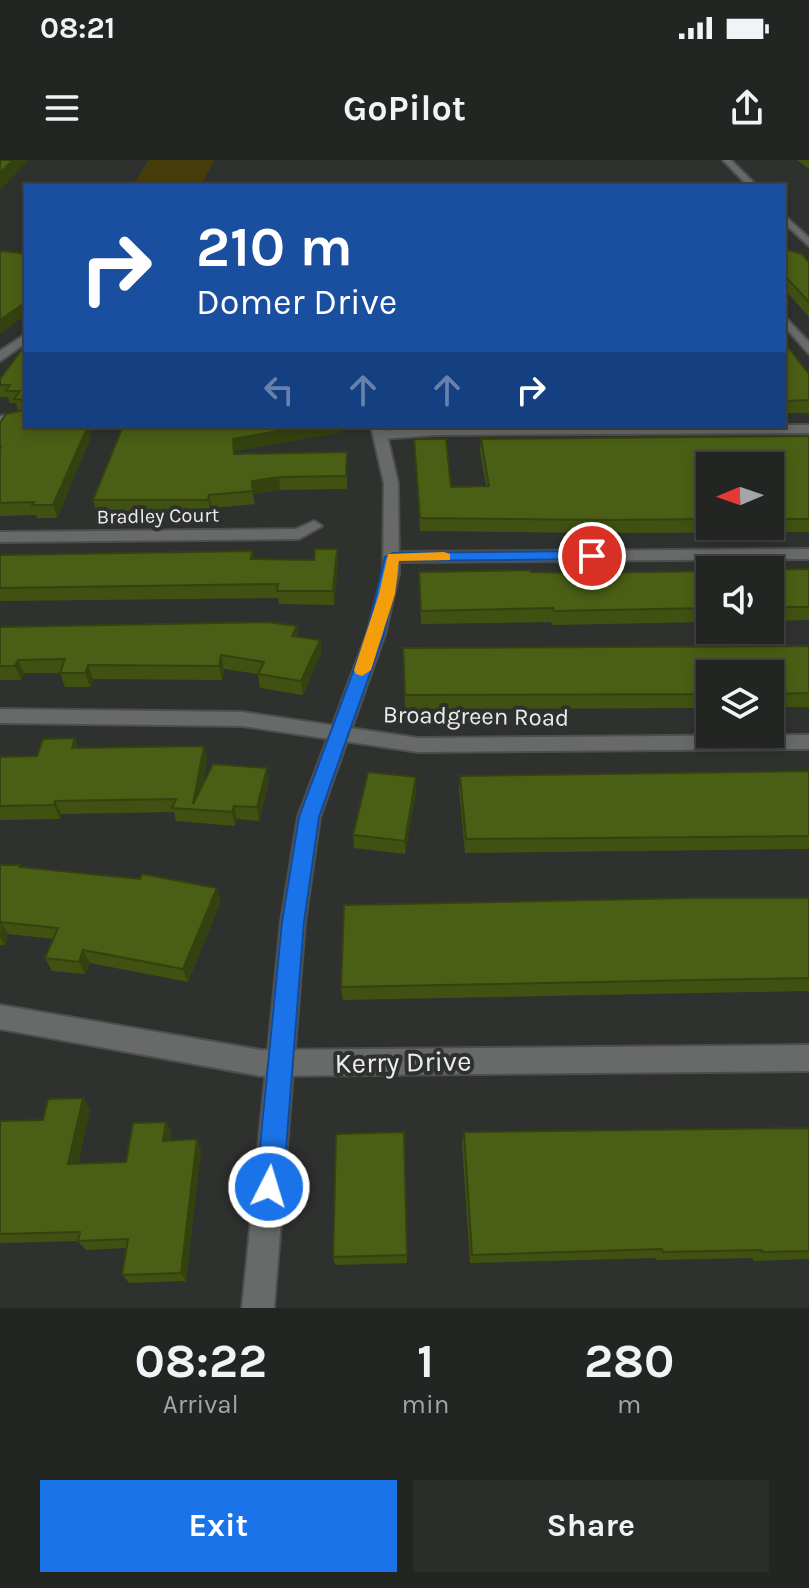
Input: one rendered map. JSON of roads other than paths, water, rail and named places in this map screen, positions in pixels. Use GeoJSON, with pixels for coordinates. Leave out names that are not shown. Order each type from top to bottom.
{"type":"FeatureCollection","features":[{"type":"Feature","properties":{"kind":"street"},"geometry":{"type":"LineString","coordinates":[[727,160],[751,184]]}},
{"type":"Feature","properties":{"kind":"street"},"geometry":{"type":"LineString","coordinates":[[750,172],[752,184]]}},
{"type":"Feature","properties":{"kind":"street"},"geometry":{"type":"LineString","coordinates":[[786,220],[809,243]]}},
{"type":"Feature","properties":{"kind":"street"},"geometry":{"type":"LineString","coordinates":[[786,321],[805,345]]}},
{"type":"Feature","properties":{"kind":"street"},"geometry":{"type":"LineString","coordinates":[[0,357],[24,339]]}},
{"type":"Feature","properties":{"kind":"street"},"geometry":{"type":"LineString","coordinates":[[0,420],[24,418]]}},
{"type":"Feature","properties":{"kind":"street"},"geometry":{"type":"LineString","coordinates":[[258,1308],[293,922],[309,817],[376,634],[393,557],[391,483],[380,430],[809,429]]}},
{"type":"Feature","properties":{"kind":"street","name":"Bradley Court"},"geometry":{"type":"LineString","coordinates":[[0,537],[299,534],[314,526]]}},
{"type":"Feature","properties":{"kind":"street"},"geometry":{"type":"LineString","coordinates":[[393,557],[809,554]]}},
{"type":"Feature","properties":{"kind":"street","name":"Broadgreen Road"},"geometry":{"type":"LineString","coordinates":[[0,716],[242,719],[418,745],[809,742]]}},
{"type":"Feature","properties":{"kind":"street","name":"Kerry Drive"},"geometry":{"type":"LineString","coordinates":[[0,1017],[247,1061],[280,1063],[809,1058]]}}]}
